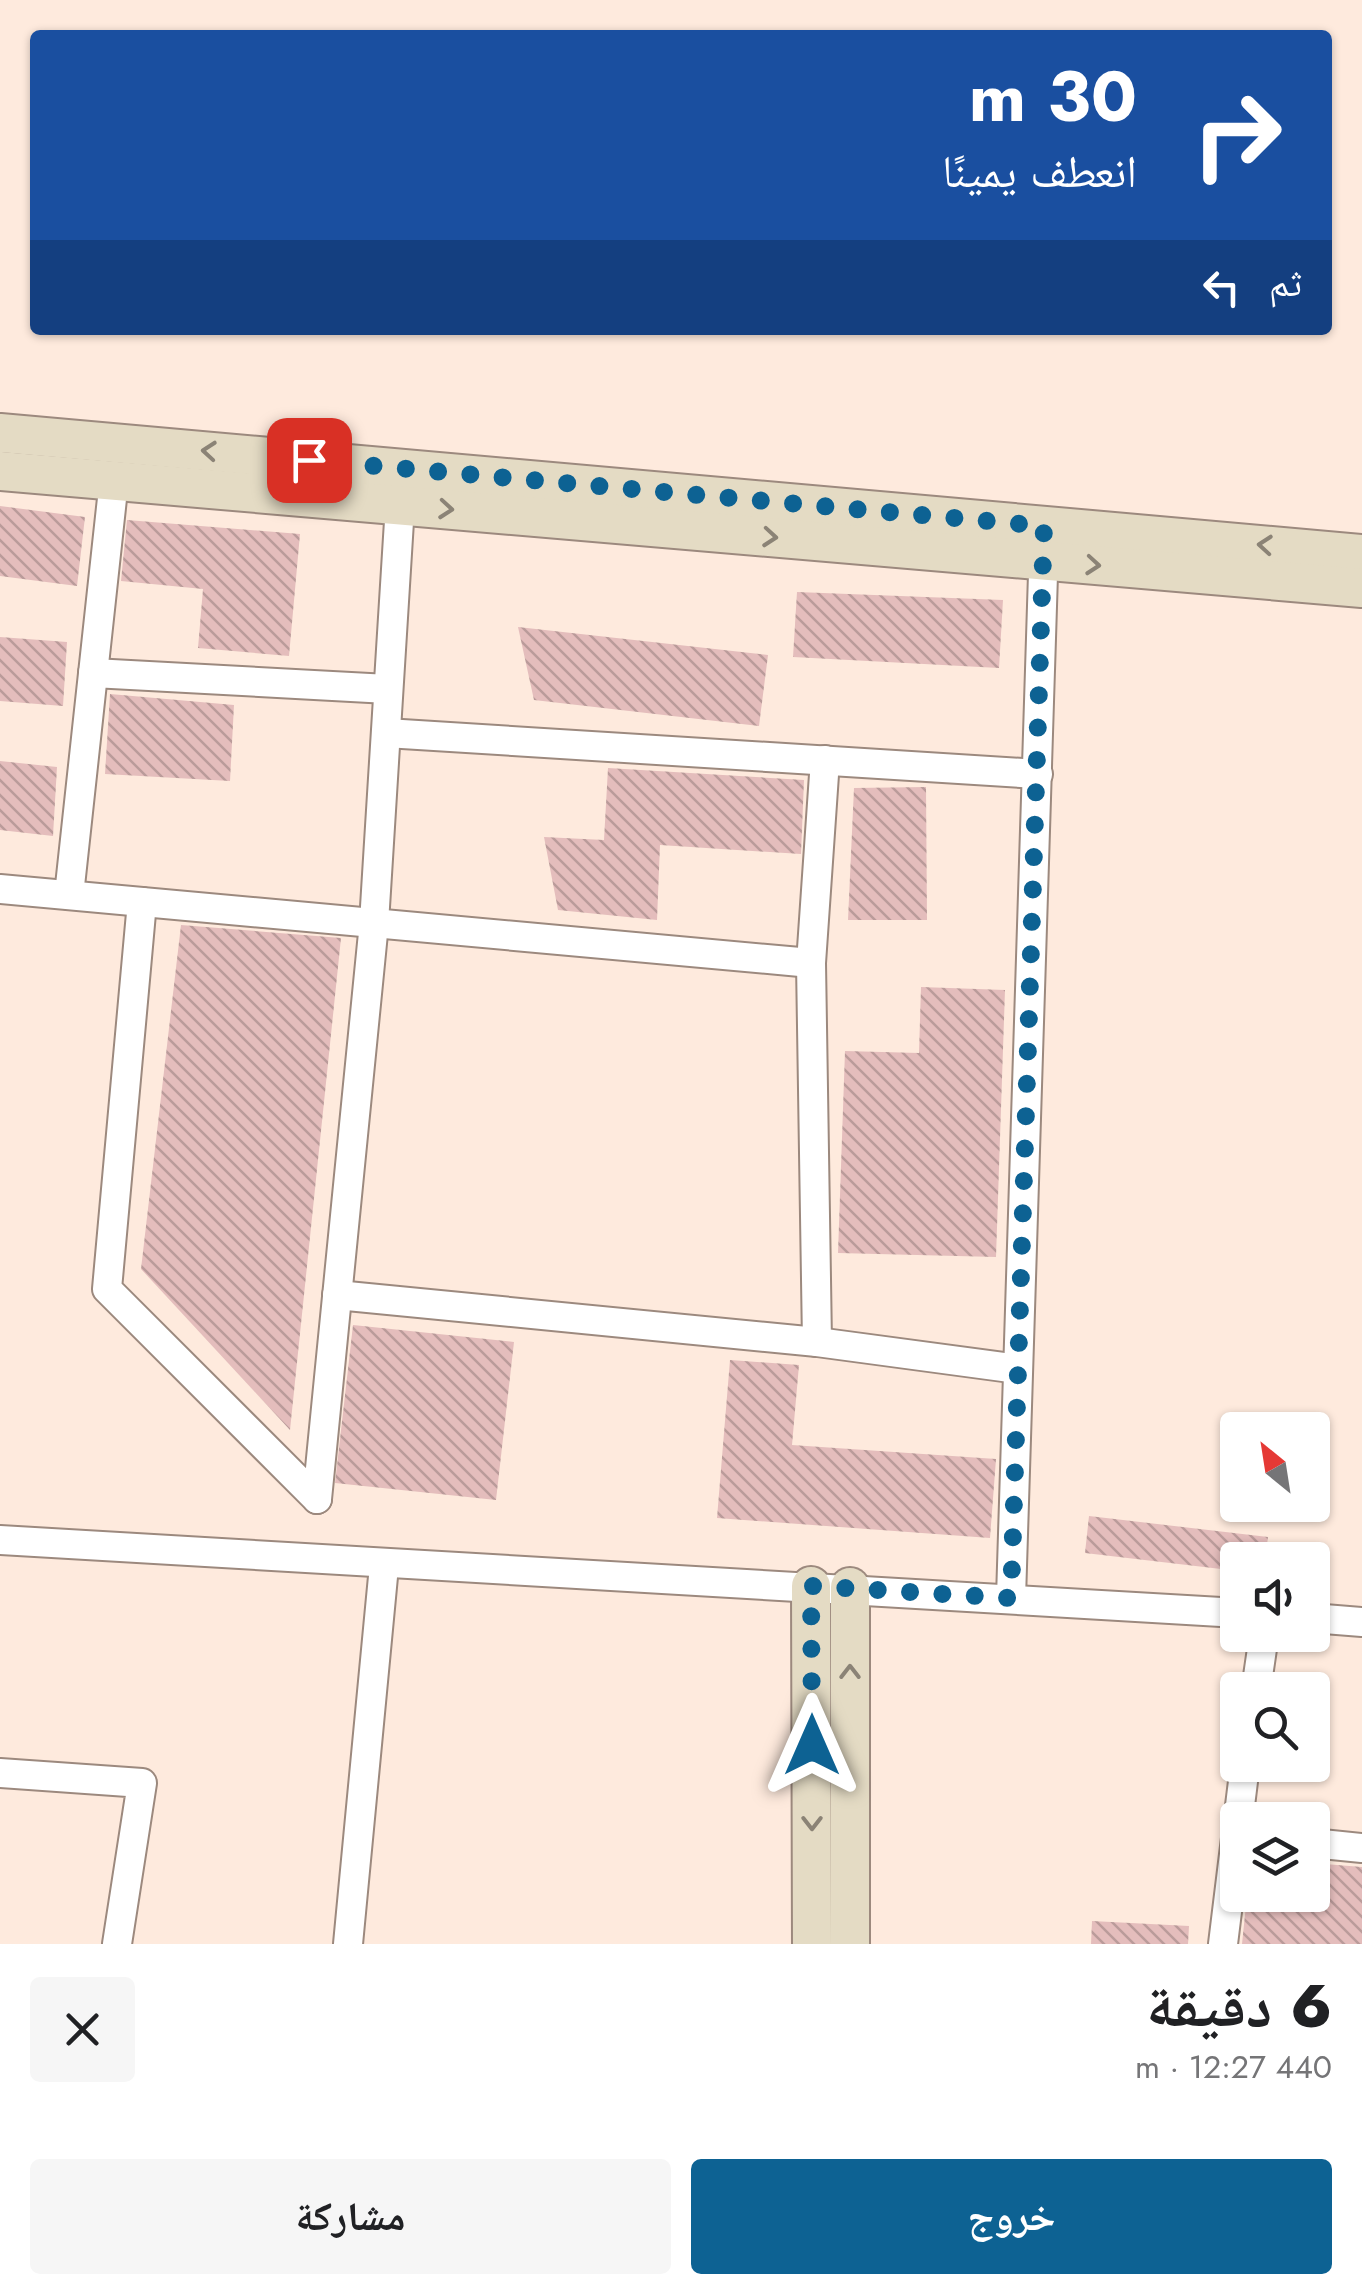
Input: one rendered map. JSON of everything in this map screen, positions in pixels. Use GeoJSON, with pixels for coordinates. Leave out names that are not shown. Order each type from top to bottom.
{"type":"FeatureCollection","features":[{"type":"Feature","properties":{"kind":"street"},"geometry":{"type":"LineString","coordinates":[[0,432],[1044,543],[1362,588]]}},
{"type":"Feature","properties":{"kind":"street"},"geometry":{"type":"LineString","coordinates":[[0,470],[400,505],[1044,543],[1362,554]]}},
{"type":"Feature","properties":{"kind":"street"},"geometry":{"type":"LineString","coordinates":[[68,895],[114,480]]}},
{"type":"Feature","properties":{"kind":"street"},"geometry":{"type":"LineString","coordinates":[[142,902],[108,1289],[317,1498],[374,924],[400,505]]}},
{"type":"Feature","properties":{"kind":"street"},"geometry":{"type":"LineString","coordinates":[[1011,1598],[1044,543]]}},
{"type":"Feature","properties":{"kind":"street"},"geometry":{"type":"LineString","coordinates":[[93,673],[388,689]]}},
{"type":"Feature","properties":{"kind":"street"},"geometry":{"type":"LineString","coordinates":[[386,733],[1038,774]]}},
{"type":"Feature","properties":{"kind":"street"},"geometry":{"type":"LineString","coordinates":[[817,1342],[811,963],[825,760]]}},
{"type":"Feature","properties":{"kind":"street"},"geometry":{"type":"LineString","coordinates":[[0,889],[811,963]]}},
{"type":"Feature","properties":{"kind":"street"},"geometry":{"type":"LineString","coordinates":[[337,1295],[817,1342],[1018,1369]]}},
{"type":"Feature","properties":{"kind":"street"},"geometry":{"type":"LineString","coordinates":[[0,1540],[384,1566],[850,1587],[1220,1611]]}},
{"type":"Feature","properties":{"kind":"street"},"geometry":{"type":"LineString","coordinates":[[348,1944],[384,1566]]}},
{"type":"Feature","properties":{"kind":"street"},"geometry":{"type":"LineString","coordinates":[[811,1586],[812,1944]]}},
{"type":"Feature","properties":{"kind":"street"},"geometry":{"type":"LineString","coordinates":[[850,1587],[850,1944]]}},
{"type":"Feature","properties":{"kind":"street"},"geometry":{"type":"LineString","coordinates":[[1330,1619],[1362,1622]]}},
{"type":"Feature","properties":{"kind":"street"},"geometry":{"type":"LineString","coordinates":[[0,1773],[142,1783],[117,1944]]}},
{"type":"Feature","properties":{"kind":"street"},"geometry":{"type":"LineString","coordinates":[[1330,1845],[1362,1848]]}},
{"type":"Feature","properties":{"kind":"street"},"geometry":{"type":"LineString","coordinates":[[1223,1944],[1227,1912]]}},
{"type":"Feature","properties":{"kind":"building"},"geometry":{"type":"Polygon","coordinates":[[[0,506],[85,517],[77,586],[0,576],[0,506]]]}},
{"type":"Feature","properties":{"kind":"building"},"geometry":{"type":"Polygon","coordinates":[[[127,520],[300,534],[289,656],[198,648],[203,589],[121,581],[127,520]]]}},
{"type":"Feature","properties":{"kind":"building"},"geometry":{"type":"Polygon","coordinates":[[[797,592],[1003,600],[999,668],[793,657],[797,592]]]}},
{"type":"Feature","properties":{"kind":"building"},"geometry":{"type":"Polygon","coordinates":[[[518,627],[768,655],[759,726],[534,700],[518,627]]]}},
{"type":"Feature","properties":{"kind":"building"},"geometry":{"type":"Polygon","coordinates":[[[0,637],[67,642],[63,706],[0,701],[0,637]]]}},
{"type":"Feature","properties":{"kind":"building"},"geometry":{"type":"Polygon","coordinates":[[[110,694],[234,705],[230,781],[105,774],[110,694]]]}},
{"type":"Feature","properties":{"kind":"building"},"geometry":{"type":"Polygon","coordinates":[[[0,761],[57,767],[53,836],[0,830],[0,761]]]}},
{"type":"Feature","properties":{"kind":"building"},"geometry":{"type":"Polygon","coordinates":[[[608,768],[804,780],[801,854],[660,845],[657,920],[558,910],[544,837],[604,840],[608,768]]]}},
{"type":"Feature","properties":{"kind":"building"},"geometry":{"type":"Polygon","coordinates":[[[926,787],[927,920],[848,920],[854,788],[926,787]]]}},
{"type":"Feature","properties":{"kind":"building"},"geometry":{"type":"Polygon","coordinates":[[[181,925],[341,938],[290,1430],[141,1269],[181,925]]]}},
{"type":"Feature","properties":{"kind":"building"},"geometry":{"type":"Polygon","coordinates":[[[921,987],[1005,990],[996,1257],[838,1253],[845,1051],[919,1053],[921,987]]]}},
{"type":"Feature","properties":{"kind":"building"},"geometry":{"type":"Polygon","coordinates":[[[353,1325],[514,1342],[496,1500],[335,1483],[353,1325]]]}},
{"type":"Feature","properties":{"kind":"building"},"geometry":{"type":"Polygon","coordinates":[[[730,1360],[799,1365],[792,1445],[996,1459],[990,1538],[717,1518],[730,1360]]]}},
{"type":"Feature","properties":{"kind":"building"},"geometry":{"type":"Polygon","coordinates":[[[1089,1516],[1268,1537],[1267,1542],[1220,1542],[1220,1569],[1085,1553],[1089,1516]]]}},
{"type":"Feature","properties":{"kind":"building"},"geometry":{"type":"Polygon","coordinates":[[[1330,1864],[1362,1867],[1362,1944],[1242,1944],[1245,1912],[1330,1912],[1330,1864]]]}},
{"type":"Feature","properties":{"kind":"building"},"geometry":{"type":"Polygon","coordinates":[[[1092,1921],[1189,1926],[1188,1944],[1091,1944],[1092,1921]]]}},
{"type":"Feature","properties":{"kind":"route"},"geometry":{"type":"LineString","coordinates":[[309,460],[1044,526],[1011,1598],[811,1586],[812,1745]]}}]}
